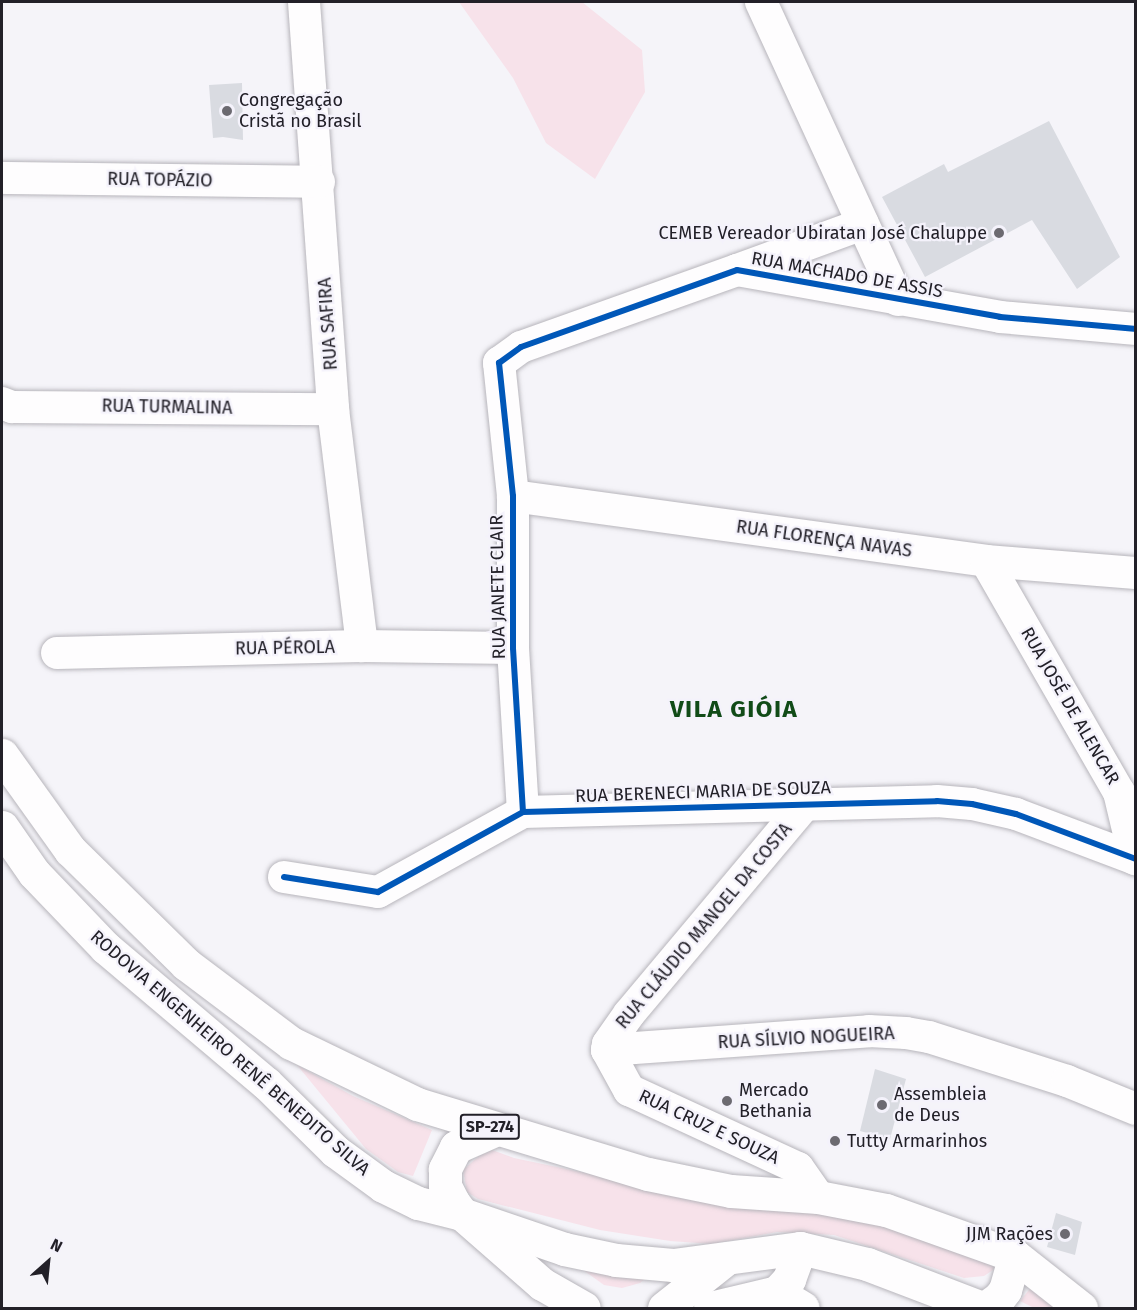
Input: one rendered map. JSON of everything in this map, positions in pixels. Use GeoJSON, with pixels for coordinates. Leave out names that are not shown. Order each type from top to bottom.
{"type":"FeatureCollection","features":[{"type":"Feature","properties":{"kind":"main road","name":"RODOVIA ENGENHEIRO RENÊ BENEDITO SILVA"},"geometry":{"type":"LineString","coordinates":[[2,755],[70,850],[186,964],[291,1043],[417,1104],[648,1174],[731,1191],[818,1197],[886,1210],[1015,1256],[1081,1308]]}},
{"type":"Feature","properties":{"kind":"main road","name":"RODOVIA ENGENHEIRO RENÊ BENEDITO SILVA"},"geometry":{"type":"LineString","coordinates":[[2,827],[34,873],[106,948],[266,1083],[335,1151],[383,1186],[418,1203],[462,1214],[564,1249],[616,1260],[673,1265],[800,1248],[867,1264],[984,1308]]}},
{"type":"Feature","properties":{"kind":"main road"},"geometry":{"type":"LineString","coordinates":[[496,1129],[475,1136],[456,1147],[445,1169],[445,1186],[462,1214],[542,1284],[584,1308]]}},
{"type":"Feature","properties":{"kind":"main road"},"geometry":{"type":"LineString","coordinates":[[710,1308],[777,1292],[789,1279],[800,1248]]}},
{"type":"Feature","properties":{"kind":"main road"},"geometry":{"type":"LineString","coordinates":[[984,1308],[999,1298],[1005,1290],[1015,1256]]}},
{"type":"Feature","properties":{"kind":"main road"},"geometry":{"type":"LineString","coordinates":[[664,1308],[728,1258]]}},
{"type":"Feature","properties":{"kind":"street","name":"RUA SAFIRA"},"geometry":{"type":"LineString","coordinates":[[304,2],[319,182],[333,409],[362,646]]}},
{"type":"Feature","properties":{"kind":"street"},"geometry":{"type":"LineString","coordinates":[[761,2],[898,300]]}},
{"type":"Feature","properties":{"kind":"street","name":"RUA TOPÁZIO"},"geometry":{"type":"LineString","coordinates":[[2,178],[319,182]]}},
{"type":"Feature","properties":{"kind":"street"},"geometry":{"type":"LineString","coordinates":[[737,270],[863,224]]}},
{"type":"Feature","properties":{"kind":"street","name":"RUA MACHADO DE ASSIS"},"geometry":{"type":"LineString","coordinates":[[499,363],[521,347],[737,270],[1000,317],[1136,329]]}},
{"type":"Feature","properties":{"kind":"street","name":"RUA JANETE CLAIR"},"geometry":{"type":"LineString","coordinates":[[499,363],[513,496],[513,648],[523,812]]}},
{"type":"Feature","properties":{"kind":"street","name":"RUA TURMALINA"},"geometry":{"type":"LineString","coordinates":[[2,403],[12,407],[333,409]]}},
{"type":"Feature","properties":{"kind":"street","name":"RUA FLORENÇA NAVAS"},"geometry":{"type":"LineString","coordinates":[[513,496],[986,561],[1136,573]]}},
{"type":"Feature","properties":{"kind":"street","name":"RUA JOSÉ DE ALENCAR"},"geometry":{"type":"LineString","coordinates":[[986,561],[1098,751],[1119,792],[1135,859]]}},
{"type":"Feature","properties":{"kind":"street","name":"RUA PÉROLA"},"geometry":{"type":"LineString","coordinates":[[57,653],[362,646],[513,648]]}},
{"type":"Feature","properties":{"kind":"street","name":"RUA BERENECI MARIA DE SOUZA"},"geometry":{"type":"LineString","coordinates":[[284,877],[378,892],[523,812],[937,801],[972,804],[1016,814],[1135,859]]}},
{"type":"Feature","properties":{"kind":"street","name":"RUA CLÁUDIO MANOEL DA COSTA"},"geometry":{"type":"LineString","coordinates":[[607,1050],[608,1044],[628,1014],[805,804]]}},
{"type":"Feature","properties":{"kind":"street","name":"RUA SÍLVIO NOGUEIRA"},"geometry":{"type":"LineString","coordinates":[[607,1050],[869,1031],[906,1033],[929,1037],[1067,1081],[1136,1110]]}},
{"type":"Feature","properties":{"kind":"street","name":"RUA CRUZ E SOUZA"},"geometry":{"type":"LineString","coordinates":[[607,1050],[629,1090],[798,1168],[818,1197]]}},
{"type":"Feature","properties":{"kind":"street"},"geometry":{"type":"LineString","coordinates":[[777,1292],[804,1308]]}},
{"type":"Feature","properties":{"kind":"shaded area"},"geometry":{"type":"Polygon","coordinates":[[[459,2],[582,2],[642,50],[645,92],[595,179],[546,143],[513,78],[459,2]]]}},
{"type":"Feature","properties":{"kind":"shaded area"},"geometry":{"type":"Polygon","coordinates":[[[297,1065],[353,1096],[432,1130],[413,1176],[398,1172],[366,1149],[297,1065]]]}},
{"type":"Feature","properties":{"kind":"shaded area"},"geometry":{"type":"Polygon","coordinates":[[[492,1150],[514,1158],[743,1206],[897,1221],[997,1262],[993,1270],[984,1276],[964,1278],[834,1235],[777,1232],[712,1244],[670,1241],[600,1230],[478,1199],[467,1192],[463,1170],[479,1156],[492,1150]]]}},
{"type":"Feature","properties":{"kind":"shaded area"},"geometry":{"type":"Polygon","coordinates":[[[579,1267],[648,1277],[640,1283],[622,1288],[604,1285],[579,1267]]]}},
{"type":"Feature","properties":{"kind":"shaded area"},"geometry":{"type":"Polygon","coordinates":[[[1032,1286],[1060,1308],[1034,1308],[1020,1301],[1032,1286]]]}},
{"type":"Feature","properties":{"kind":"building","name":"Congregação Cristã no Brasil"},"geometry":{"type":"Polygon","coordinates":[[[242,83],[243,140],[213,138],[209,85],[242,83]]]}},
{"type":"Feature","properties":{"kind":"building"},"geometry":{"type":"Polygon","coordinates":[[[1049,121],[1120,257],[1077,289],[1032,220],[925,277],[882,197],[944,164],[948,172],[1049,121]]]}},
{"type":"Feature","properties":{"kind":"building","name":"Assembleia de Deus"},"geometry":{"type":"Polygon","coordinates":[[[875,1069],[906,1079],[890,1139],[860,1131],[875,1069]]]}},
{"type":"Feature","properties":{"kind":"building","name":"JJM Rações"},"geometry":{"type":"Polygon","coordinates":[[[1056,1213],[1082,1222],[1075,1255],[1047,1247],[1056,1213]]]}},
{"type":"Feature","properties":{"kind":"cycle path"},"geometry":{"type":"LineString","coordinates":[[523,812],[513,648],[513,496],[499,363],[521,347],[737,270],[1000,317],[1136,329]]}},
{"type":"Feature","properties":{"kind":"cycle path"},"geometry":{"type":"LineString","coordinates":[[284,877],[378,892],[523,812],[937,801],[972,804],[1016,814],[1136,859]]}},
{"type":"Feature","properties":{"kind":"place","name":"Congregação Cristã no Brasil"},"geometry":{"type":"Point","coordinates":[227,111]}},
{"type":"Feature","properties":{"kind":"place","name":"CEMEB Vereador Ubiratan José Chaluppe"},"geometry":{"type":"Point","coordinates":[999,233]}},
{"type":"Feature","properties":{"kind":"place","name":"Mercado Bethania"},"geometry":{"type":"Point","coordinates":[727,1101]}},
{"type":"Feature","properties":{"kind":"place","name":"Assembleia de Deus"},"geometry":{"type":"Point","coordinates":[882,1105]}},
{"type":"Feature","properties":{"kind":"place","name":"Tutty Armarinhos"},"geometry":{"type":"Point","coordinates":[835,1141]}},
{"type":"Feature","properties":{"kind":"place","name":"JJM Rações"},"geometry":{"type":"Point","coordinates":[1065,1234]}},
{"type":"Feature","properties":{"kind":"district","name":"VILA GIÓIA"},"geometry":{"type":"Point","coordinates":[734,710]}}]}
